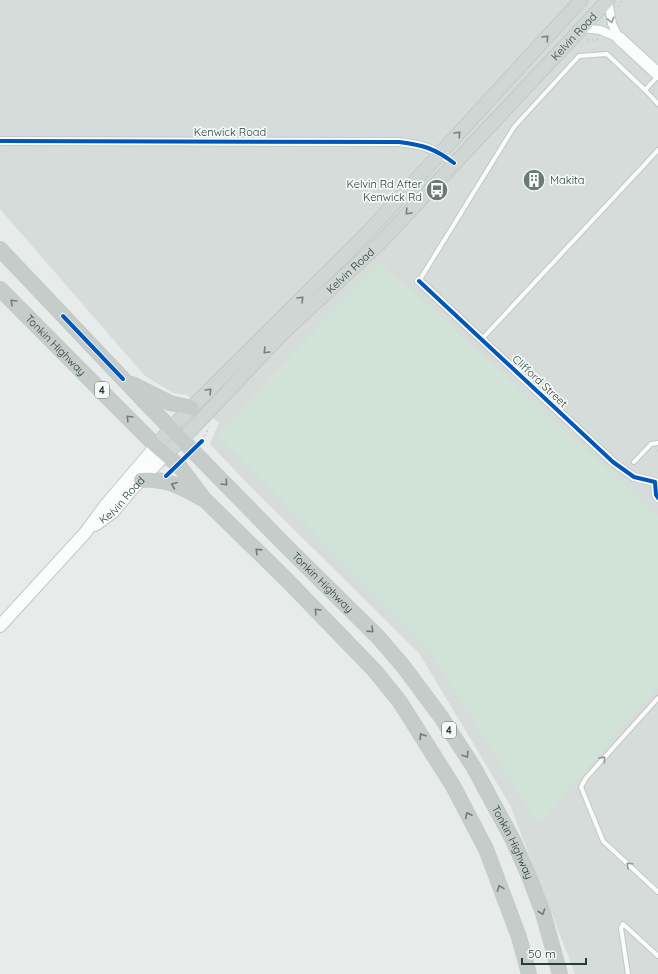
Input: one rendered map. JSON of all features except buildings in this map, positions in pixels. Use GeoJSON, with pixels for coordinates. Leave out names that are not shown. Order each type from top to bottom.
{"type":"FeatureCollection","features":[{"type":"Feature","properties":{"kind":"highway","name":"Tonkin Highway"},"geometry":{"type":"LineString","coordinates":[[0,249],[182,439],[197,445],[286,547],[379,638],[403,666],[441,717],[473,766],[513,840],[543,913],[560,974]]}},
{"type":"Feature","properties":{"kind":"highway","name":"Tonkin Highway"},"geometry":{"type":"LineString","coordinates":[[0,289],[161,450],[180,467],[205,500],[286,578],[375,671],[400,702],[453,786],[486,849],[519,937],[529,974]]}},
{"type":"Feature","properties":{"kind":"highway"},"geometry":{"type":"LineString","coordinates":[[123,379],[170,402],[192,408]]}},
{"type":"Feature","properties":{"kind":"highway"},"geometry":{"type":"LineString","coordinates":[[141,480],[164,480],[205,500]]}},
{"type":"Feature","properties":{"kind":"main road","name":"Kelvin Road"},"geometry":{"type":"LineString","coordinates":[[85,533],[113,512],[141,480],[161,450],[171,428],[368,232],[581,0]]}},
{"type":"Feature","properties":{"kind":"main road","name":"Kelvin Road"},"geometry":{"type":"LineString","coordinates":[[0,626],[85,533],[105,506],[161,450],[182,439],[284,332],[379,244],[608,0]]}},
{"type":"Feature","properties":{"kind":"main road"},"geometry":{"type":"LineString","coordinates":[[619,38],[658,75]]}},
{"type":"Feature","properties":{"kind":"street"},"geometry":{"type":"LineString","coordinates":[[608,0],[612,24],[619,38]]}},
{"type":"Feature","properties":{"kind":"street"},"geometry":{"type":"LineString","coordinates":[[582,28],[600,30],[619,38]]}},
{"type":"Feature","properties":{"kind":"street","name":"Kenwick Road"},"geometry":{"type":"LineString","coordinates":[[0,141],[399,142],[423,145],[440,153],[454,163]]}},
{"type":"Feature","properties":{"kind":"street","name":"Clifford Street"},"geometry":{"type":"LineString","coordinates":[[419,281],[613,462],[634,477],[656,478],[656,495],[658,498]]}},
{"type":"Feature","properties":{"kind":"lane"},"geometry":{"type":"LineString","coordinates":[[419,281],[514,127],[579,56],[607,54],[658,104]]}},
{"type":"Feature","properties":{"kind":"lane"},"geometry":{"type":"LineString","coordinates":[[645,90],[658,75]]}},
{"type":"Feature","properties":{"kind":"lane"},"geometry":{"type":"LineString","coordinates":[[481,340],[658,150]]}},
{"type":"Feature","properties":{"kind":"lane"},"geometry":{"type":"LineString","coordinates":[[634,462],[651,444],[658,443]]}},
{"type":"Feature","properties":{"kind":"lane"},"geometry":{"type":"LineString","coordinates":[[658,698],[586,778],[581,786],[603,841],[658,892]]}},
{"type":"Feature","properties":{"kind":"lane"},"geometry":{"type":"LineString","coordinates":[[628,974],[621,928],[623,924],[658,956]]}},
{"type":"Feature","properties":{"kind":"shaded area"},"geometry":{"type":"Polygon","coordinates":[[[0,0],[658,0],[658,974],[575,974],[510,805],[419,653],[249,485],[210,444],[219,423],[187,395],[173,393],[145,376],[0,209],[0,0]]]}},
{"type":"Feature","properties":{"kind":"green space"},"geometry":{"type":"Polygon","coordinates":[[[380,262],[658,516],[658,687],[538,824],[428,648],[217,434],[380,262]]]}},
{"type":"Feature","properties":{"kind":"cycle path"},"geometry":{"type":"LineString","coordinates":[[0,141],[399,142],[415,144],[428,148],[454,163]]}},
{"type":"Feature","properties":{"kind":"cycle path"},"geometry":{"type":"LineString","coordinates":[[419,281],[613,462],[634,477],[655,482],[656,495],[658,498]]}},
{"type":"Feature","properties":{"kind":"cycle path"},"geometry":{"type":"LineString","coordinates":[[63,316],[123,379]]}},
{"type":"Feature","properties":{"kind":"cycle path"},"geometry":{"type":"LineString","coordinates":[[166,476],[202,441]]}},
{"type":"Feature","properties":{"kind":"place","name":"Makita"},"geometry":{"type":"Point","coordinates":[534,180]}},
{"type":"Feature","properties":{"kind":"place","name":"Kelvin Rd After Kenwick Rd"},"geometry":{"type":"Point","coordinates":[437,190]}}]}
